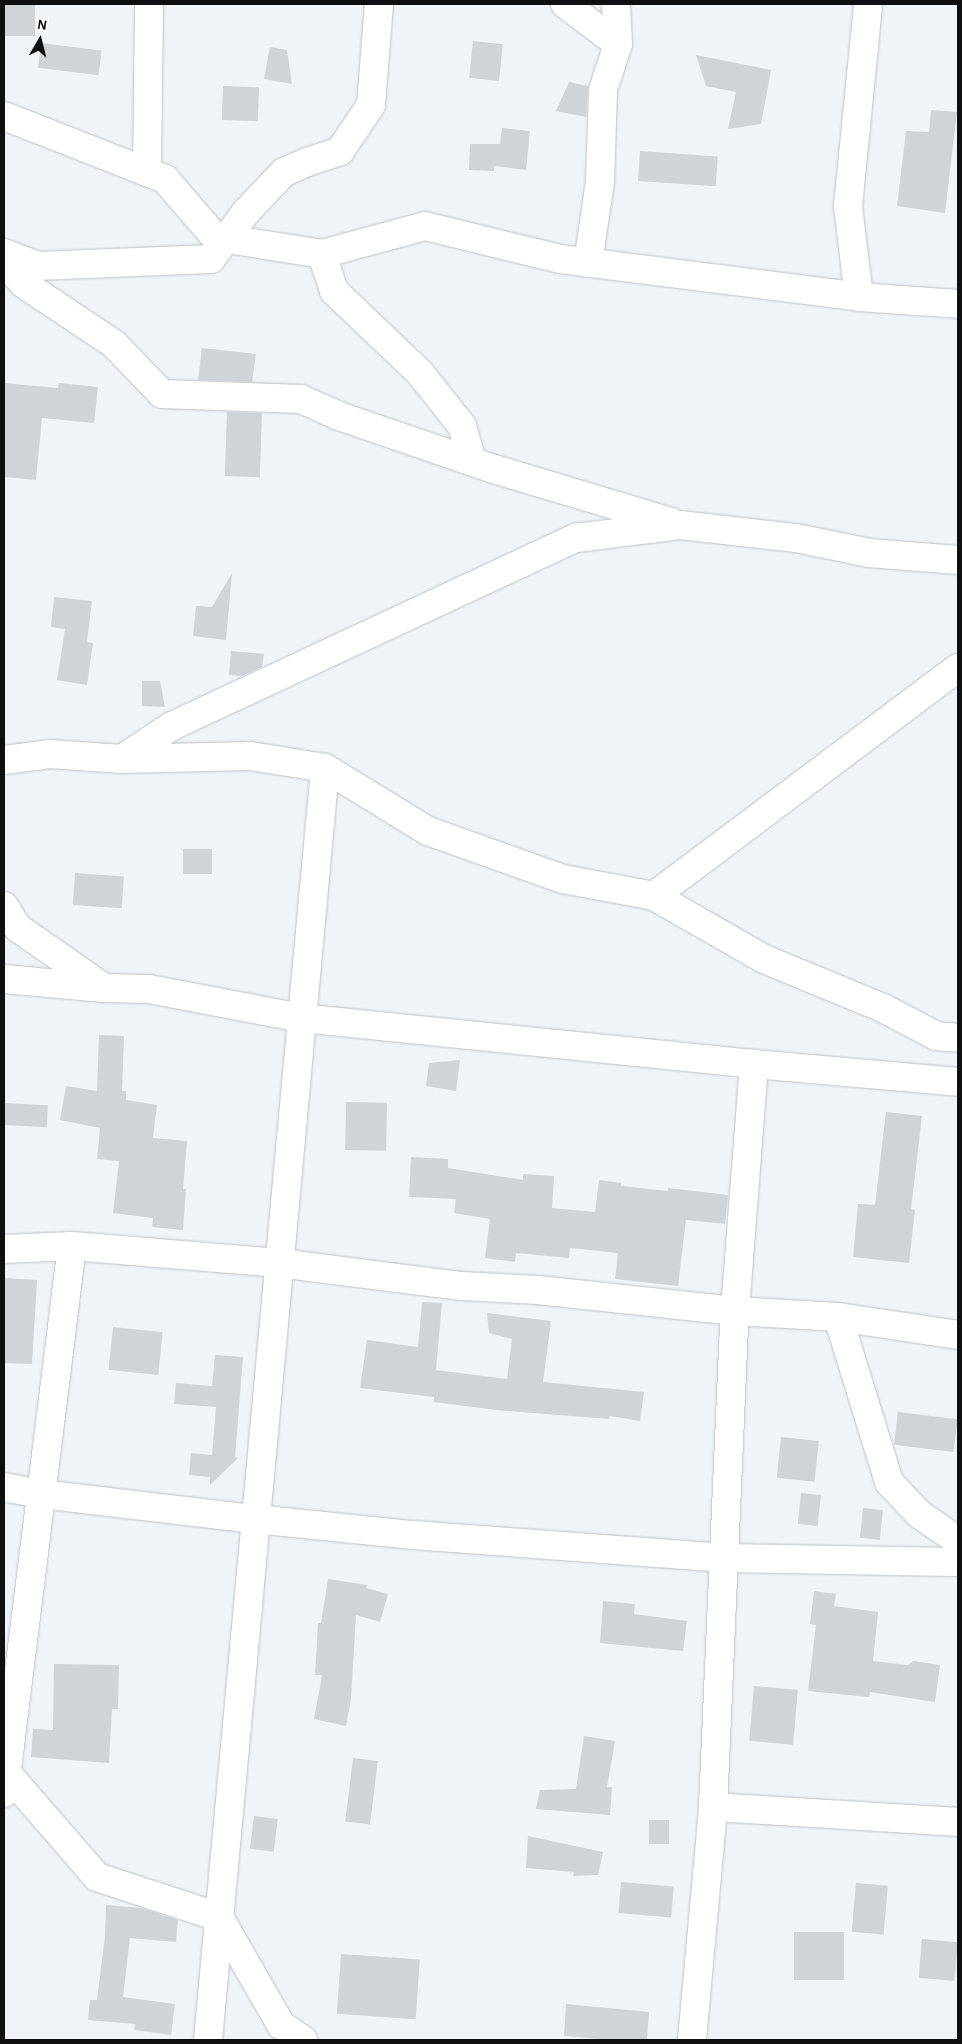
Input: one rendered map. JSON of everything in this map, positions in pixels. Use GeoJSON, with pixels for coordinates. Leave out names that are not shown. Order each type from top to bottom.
{"type":"FeatureCollection","features":[{"type":"Feature","properties":{"kind":"street"},"geometry":{"type":"LineString","coordinates":[[146,172],[149,4]]}},
{"type":"Feature","properties":{"kind":"street"},"geometry":{"type":"LineString","coordinates":[[4,253],[38,266],[210,259],[225,239],[284,172],[340,151],[371,105],[379,4]]}},
{"type":"Feature","properties":{"kind":"street"},"geometry":{"type":"LineString","coordinates":[[565,4],[618,44]]}},
{"type":"Feature","properties":{"kind":"street"},"geometry":{"type":"LineString","coordinates":[[588,263],[600,182],[602,90],[618,44],[616,4]]}},
{"type":"Feature","properties":{"kind":"street"},"geometry":{"type":"LineString","coordinates":[[859,297],[848,206],[868,4]]}},
{"type":"Feature","properties":{"kind":"street"},"geometry":{"type":"LineString","coordinates":[[4,116],[165,179],[215,237],[225,239],[322,254],[425,226],[560,259],[859,297],[958,304]]}},
{"type":"Feature","properties":{"kind":"street"},"geometry":{"type":"LineString","coordinates":[[322,254],[334,291],[420,373],[462,426],[472,461]]}},
{"type":"Feature","properties":{"kind":"street"},"geometry":{"type":"LineString","coordinates":[[4,263],[24,284],[114,344],[162,394],[301,399],[339,416],[472,461],[680,524],[796,538],[869,553],[958,560]]}},
{"type":"Feature","properties":{"kind":"street"},"geometry":{"type":"LineString","coordinates":[[122,759],[172,726],[576,538],[680,524]]}},
{"type":"Feature","properties":{"kind":"street"},"geometry":{"type":"LineString","coordinates":[[654,896],[958,668]]}},
{"type":"Feature","properties":{"kind":"street"},"geometry":{"type":"LineString","coordinates":[[4,760],[50,754],[122,759],[250,756],[326,768],[428,831],[563,879],[654,896],[764,959],[883,1008],[936,1036],[958,1038]]}},
{"type":"Feature","properties":{"kind":"street"},"geometry":{"type":"LineString","coordinates":[[208,2040],[301,1018],[326,768]]}},
{"type":"Feature","properties":{"kind":"street"},"geometry":{"type":"LineString","coordinates":[[4,906],[18,928],[104,988]]}},
{"type":"Feature","properties":{"kind":"street"},"geometry":{"type":"LineString","coordinates":[[4,979],[104,988],[149,989],[301,1018],[754,1064],[958,1082]]}},
{"type":"Feature","properties":{"kind":"street"},"geometry":{"type":"LineString","coordinates":[[692,2040],[713,1807],[735,1311],[754,1064]]}},
{"type":"Feature","properties":{"kind":"street"},"geometry":{"type":"LineString","coordinates":[[72,1246],[5,1783],[97,1877],[219,1917],[281,2025],[304,2040]]}},
{"type":"Feature","properties":{"kind":"street"},"geometry":{"type":"LineString","coordinates":[[4,1249],[72,1246],[279,1263],[462,1286],[538,1290],[735,1311],[838,1316],[958,1335]]}},
{"type":"Feature","properties":{"kind":"street"},"geometry":{"type":"LineString","coordinates":[[838,1316],[889,1482],[919,1514],[958,1540]]}},
{"type":"Feature","properties":{"kind":"street"},"geometry":{"type":"LineString","coordinates":[[4,1487],[41,1494],[255,1520],[413,1535],[725,1558],[958,1562]]}},
{"type":"Feature","properties":{"kind":"street"},"geometry":{"type":"LineString","coordinates":[[713,1807],[958,1822]]}},
{"type":"Feature","properties":{"kind":"building"},"geometry":{"type":"Polygon","coordinates":[[[4,4],[35,4],[35,36],[4,36],[4,4]]]}},
{"type":"Feature","properties":{"kind":"building"},"geometry":{"type":"Polygon","coordinates":[[[473,41],[503,44],[499,81],[469,78],[473,41]]]}},
{"type":"Feature","properties":{"kind":"building"},"geometry":{"type":"Polygon","coordinates":[[[41,43],[102,50],[98,75],[38,68],[41,43]]]}},
{"type":"Feature","properties":{"kind":"building"},"geometry":{"type":"Polygon","coordinates":[[[270,47],[287,50],[292,84],[264,79],[270,47]]]}},
{"type":"Feature","properties":{"kind":"building"},"geometry":{"type":"Polygon","coordinates":[[[696,55],[771,70],[761,124],[728,129],[736,92],[706,86],[696,55]]]}},
{"type":"Feature","properties":{"kind":"building"},"geometry":{"type":"Polygon","coordinates":[[[569,82],[588,86],[586,117],[556,111],[569,82]]]}},
{"type":"Feature","properties":{"kind":"building"},"geometry":{"type":"Polygon","coordinates":[[[223,86],[259,87],[258,121],[222,120],[223,86]]]}},
{"type":"Feature","properties":{"kind":"building"},"geometry":{"type":"Polygon","coordinates":[[[931,110],[957,112],[945,213],[897,206],[906,131],[929,132],[931,110]]]}},
{"type":"Feature","properties":{"kind":"building"},"geometry":{"type":"Polygon","coordinates":[[[502,128],[530,131],[526,170],[494,166],[494,171],[469,170],[470,144],[500,144],[502,128]]]}},
{"type":"Feature","properties":{"kind":"building"},"geometry":{"type":"Polygon","coordinates":[[[640,151],[718,156],[716,186],[638,181],[640,151]]]}},
{"type":"Feature","properties":{"kind":"building"},"geometry":{"type":"Polygon","coordinates":[[[202,348],[256,354],[252,382],[198,380],[202,348]]]}},
{"type":"Feature","properties":{"kind":"building"},"geometry":{"type":"Polygon","coordinates":[[[4,383],[58,388],[59,383],[98,387],[94,423],[42,418],[36,480],[4,477],[4,383]]]}},
{"type":"Feature","properties":{"kind":"building"},"geometry":{"type":"Polygon","coordinates":[[[227,412],[262,413],[260,477],[225,476],[227,412]]]}},
{"type":"Feature","properties":{"kind":"building"},"geometry":{"type":"Polygon","coordinates":[[[232,573],[226,640],[193,636],[196,606],[212,607],[232,573]]]}},
{"type":"Feature","properties":{"kind":"building"},"geometry":{"type":"Polygon","coordinates":[[[54,597],[92,601],[87,642],[93,643],[87,685],[57,680],[65,629],[51,627],[54,597]]]}},
{"type":"Feature","properties":{"kind":"building"},"geometry":{"type":"Polygon","coordinates":[[[231,651],[264,654],[262,667],[242,676],[229,675],[231,651]]]}},
{"type":"Feature","properties":{"kind":"building"},"geometry":{"type":"Polygon","coordinates":[[[142,681],[160,681],[165,707],[142,706],[142,681]]]}},
{"type":"Feature","properties":{"kind":"building"},"geometry":{"type":"Polygon","coordinates":[[[183,849],[212,849],[212,874],[183,874],[183,849]]]}},
{"type":"Feature","properties":{"kind":"building"},"geometry":{"type":"Polygon","coordinates":[[[75,873],[124,876],[122,908],[73,905],[75,873]]]}},
{"type":"Feature","properties":{"kind":"building"},"geometry":{"type":"Polygon","coordinates":[[[99,1035],[124,1036],[122,1091],[126,1091],[126,1100],[157,1105],[153,1138],[187,1141],[183,1189],[186,1189],[183,1230],[152,1227],[153,1218],[113,1213],[119,1161],[97,1159],[100,1128],[60,1120],[66,1086],[97,1091],[99,1035]]]}},
{"type":"Feature","properties":{"kind":"building"},"geometry":{"type":"Polygon","coordinates":[[[460,1060],[456,1091],[426,1086],[429,1063],[460,1060]]]}},
{"type":"Feature","properties":{"kind":"building"},"geometry":{"type":"Polygon","coordinates":[[[346,1102],[387,1103],[386,1151],[345,1150],[346,1102]]]}},
{"type":"Feature","properties":{"kind":"building"},"geometry":{"type":"Polygon","coordinates":[[[4,1103],[48,1105],[47,1127],[4,1125],[4,1103]]]}},
{"type":"Feature","properties":{"kind":"building"},"geometry":{"type":"Polygon","coordinates":[[[886,1112],[922,1116],[911,1209],[915,1210],[909,1263],[853,1257],[858,1204],[875,1205],[886,1112]]]}},
{"type":"Feature","properties":{"kind":"building"},"geometry":{"type":"Polygon","coordinates":[[[411,1157],[448,1159],[448,1168],[523,1180],[523,1174],[554,1176],[552,1208],[595,1212],[599,1180],[621,1183],[621,1186],[668,1191],[668,1188],[728,1195],[725,1224],[686,1220],[678,1286],[615,1279],[618,1253],[570,1248],[569,1258],[516,1253],[515,1262],[485,1258],[490,1219],[454,1213],[456,1199],[409,1197],[411,1157]]]}},
{"type":"Feature","properties":{"kind":"building"},"geometry":{"type":"Polygon","coordinates":[[[4,1278],[37,1280],[32,1364],[4,1363],[4,1278]]]}},
{"type":"Feature","properties":{"kind":"building"},"geometry":{"type":"Polygon","coordinates":[[[422,1302],[442,1303],[436,1370],[507,1379],[512,1339],[489,1333],[487,1313],[551,1321],[543,1382],[644,1392],[640,1421],[610,1416],[609,1419],[497,1410],[434,1402],[434,1397],[360,1388],[367,1340],[418,1347],[422,1302]]]}},
{"type":"Feature","properties":{"kind":"building"},"geometry":{"type":"Polygon","coordinates":[[[113,1327],[163,1332],[158,1375],[109,1370],[113,1327]]]}},
{"type":"Feature","properties":{"kind":"building"},"geometry":{"type":"Polygon","coordinates":[[[215,1355],[243,1357],[235,1457],[238,1458],[210,1485],[210,1477],[189,1475],[191,1453],[212,1455],[216,1407],[174,1404],[176,1383],[212,1386],[215,1355]]]}},
{"type":"Feature","properties":{"kind":"building"},"geometry":{"type":"Polygon","coordinates":[[[898,1412],[958,1419],[954,1452],[894,1445],[898,1412]]]}},
{"type":"Feature","properties":{"kind":"building"},"geometry":{"type":"Polygon","coordinates":[[[781,1437],[819,1441],[815,1482],[777,1478],[781,1437]]]}},
{"type":"Feature","properties":{"kind":"building"},"geometry":{"type":"Polygon","coordinates":[[[801,1493],[821,1495],[818,1526],[798,1524],[801,1493]]]}},
{"type":"Feature","properties":{"kind":"building"},"geometry":{"type":"Polygon","coordinates":[[[863,1508],[883,1510],[880,1540],[860,1538],[863,1508]]]}},
{"type":"Feature","properties":{"kind":"building"},"geometry":{"type":"Polygon","coordinates":[[[328,1579],[367,1585],[366,1588],[388,1594],[380,1622],[356,1615],[351,1699],[346,1726],[314,1719],[322,1675],[315,1675],[318,1623],[321,1623],[328,1579]]]}},
{"type":"Feature","properties":{"kind":"building"},"geometry":{"type":"Polygon","coordinates":[[[814,1591],[836,1594],[834,1606],[878,1612],[873,1661],[908,1665],[913,1661],[940,1665],[935,1702],[870,1692],[869,1697],[808,1691],[816,1625],[810,1624],[814,1591]]]}},
{"type":"Feature","properties":{"kind":"building"},"geometry":{"type":"Polygon","coordinates":[[[603,1601],[635,1604],[634,1614],[687,1621],[683,1651],[600,1643],[603,1601]]]}},
{"type":"Feature","properties":{"kind":"building"},"geometry":{"type":"Polygon","coordinates":[[[54,1664],[119,1665],[118,1709],[112,1709],[109,1763],[31,1757],[33,1729],[53,1730],[54,1664]]]}},
{"type":"Feature","properties":{"kind":"building"},"geometry":{"type":"Polygon","coordinates":[[[754,1686],[798,1690],[793,1745],[749,1741],[754,1686]]]}},
{"type":"Feature","properties":{"kind":"building"},"geometry":{"type":"Polygon","coordinates":[[[584,1736],[615,1741],[607,1787],[612,1787],[610,1815],[536,1809],[540,1790],[576,1789],[584,1736]]]}},
{"type":"Feature","properties":{"kind":"building"},"geometry":{"type":"Polygon","coordinates":[[[353,1758],[378,1761],[370,1825],[345,1822],[353,1758]]]}},
{"type":"Feature","properties":{"kind":"building"},"geometry":{"type":"Polygon","coordinates":[[[254,1816],[278,1819],[274,1852],[250,1849],[254,1816]]]}},
{"type":"Feature","properties":{"kind":"building"},"geometry":{"type":"Polygon","coordinates":[[[649,1820],[669,1820],[669,1844],[649,1844],[649,1820]]]}},
{"type":"Feature","properties":{"kind":"building"},"geometry":{"type":"Polygon","coordinates":[[[528,1836],[603,1852],[598,1875],[573,1876],[574,1872],[526,1868],[528,1836]]]}},
{"type":"Feature","properties":{"kind":"building"},"geometry":{"type":"Polygon","coordinates":[[[621,1882],[674,1887],[671,1918],[618,1913],[621,1882]]]}},
{"type":"Feature","properties":{"kind":"building"},"geometry":{"type":"Polygon","coordinates":[[[856,1883],[888,1886],[884,1935],[852,1932],[856,1883]]]}},
{"type":"Feature","properties":{"kind":"building"},"geometry":{"type":"Polygon","coordinates":[[[106,1905],[141,1908],[178,1920],[176,1942],[130,1938],[123,1997],[175,2004],[171,2035],[134,2030],[135,2024],[88,2020],[90,2000],[97,2000],[105,1936],[106,1905]]]}},
{"type":"Feature","properties":{"kind":"building"},"geometry":{"type":"Polygon","coordinates":[[[794,1932],[844,1932],[844,1980],[794,1980],[794,1932]]]}},
{"type":"Feature","properties":{"kind":"building"},"geometry":{"type":"Polygon","coordinates":[[[922,1939],[958,1942],[954,1981],[919,1978],[922,1939]]]}},
{"type":"Feature","properties":{"kind":"building"},"geometry":{"type":"Polygon","coordinates":[[[341,1954],[420,1960],[416,2019],[337,2014],[341,1954]]]}},
{"type":"Feature","properties":{"kind":"building"},"geometry":{"type":"Polygon","coordinates":[[[566,2004],[649,2012],[647,2040],[614,2040],[564,2036],[566,2004]]]}}]}
